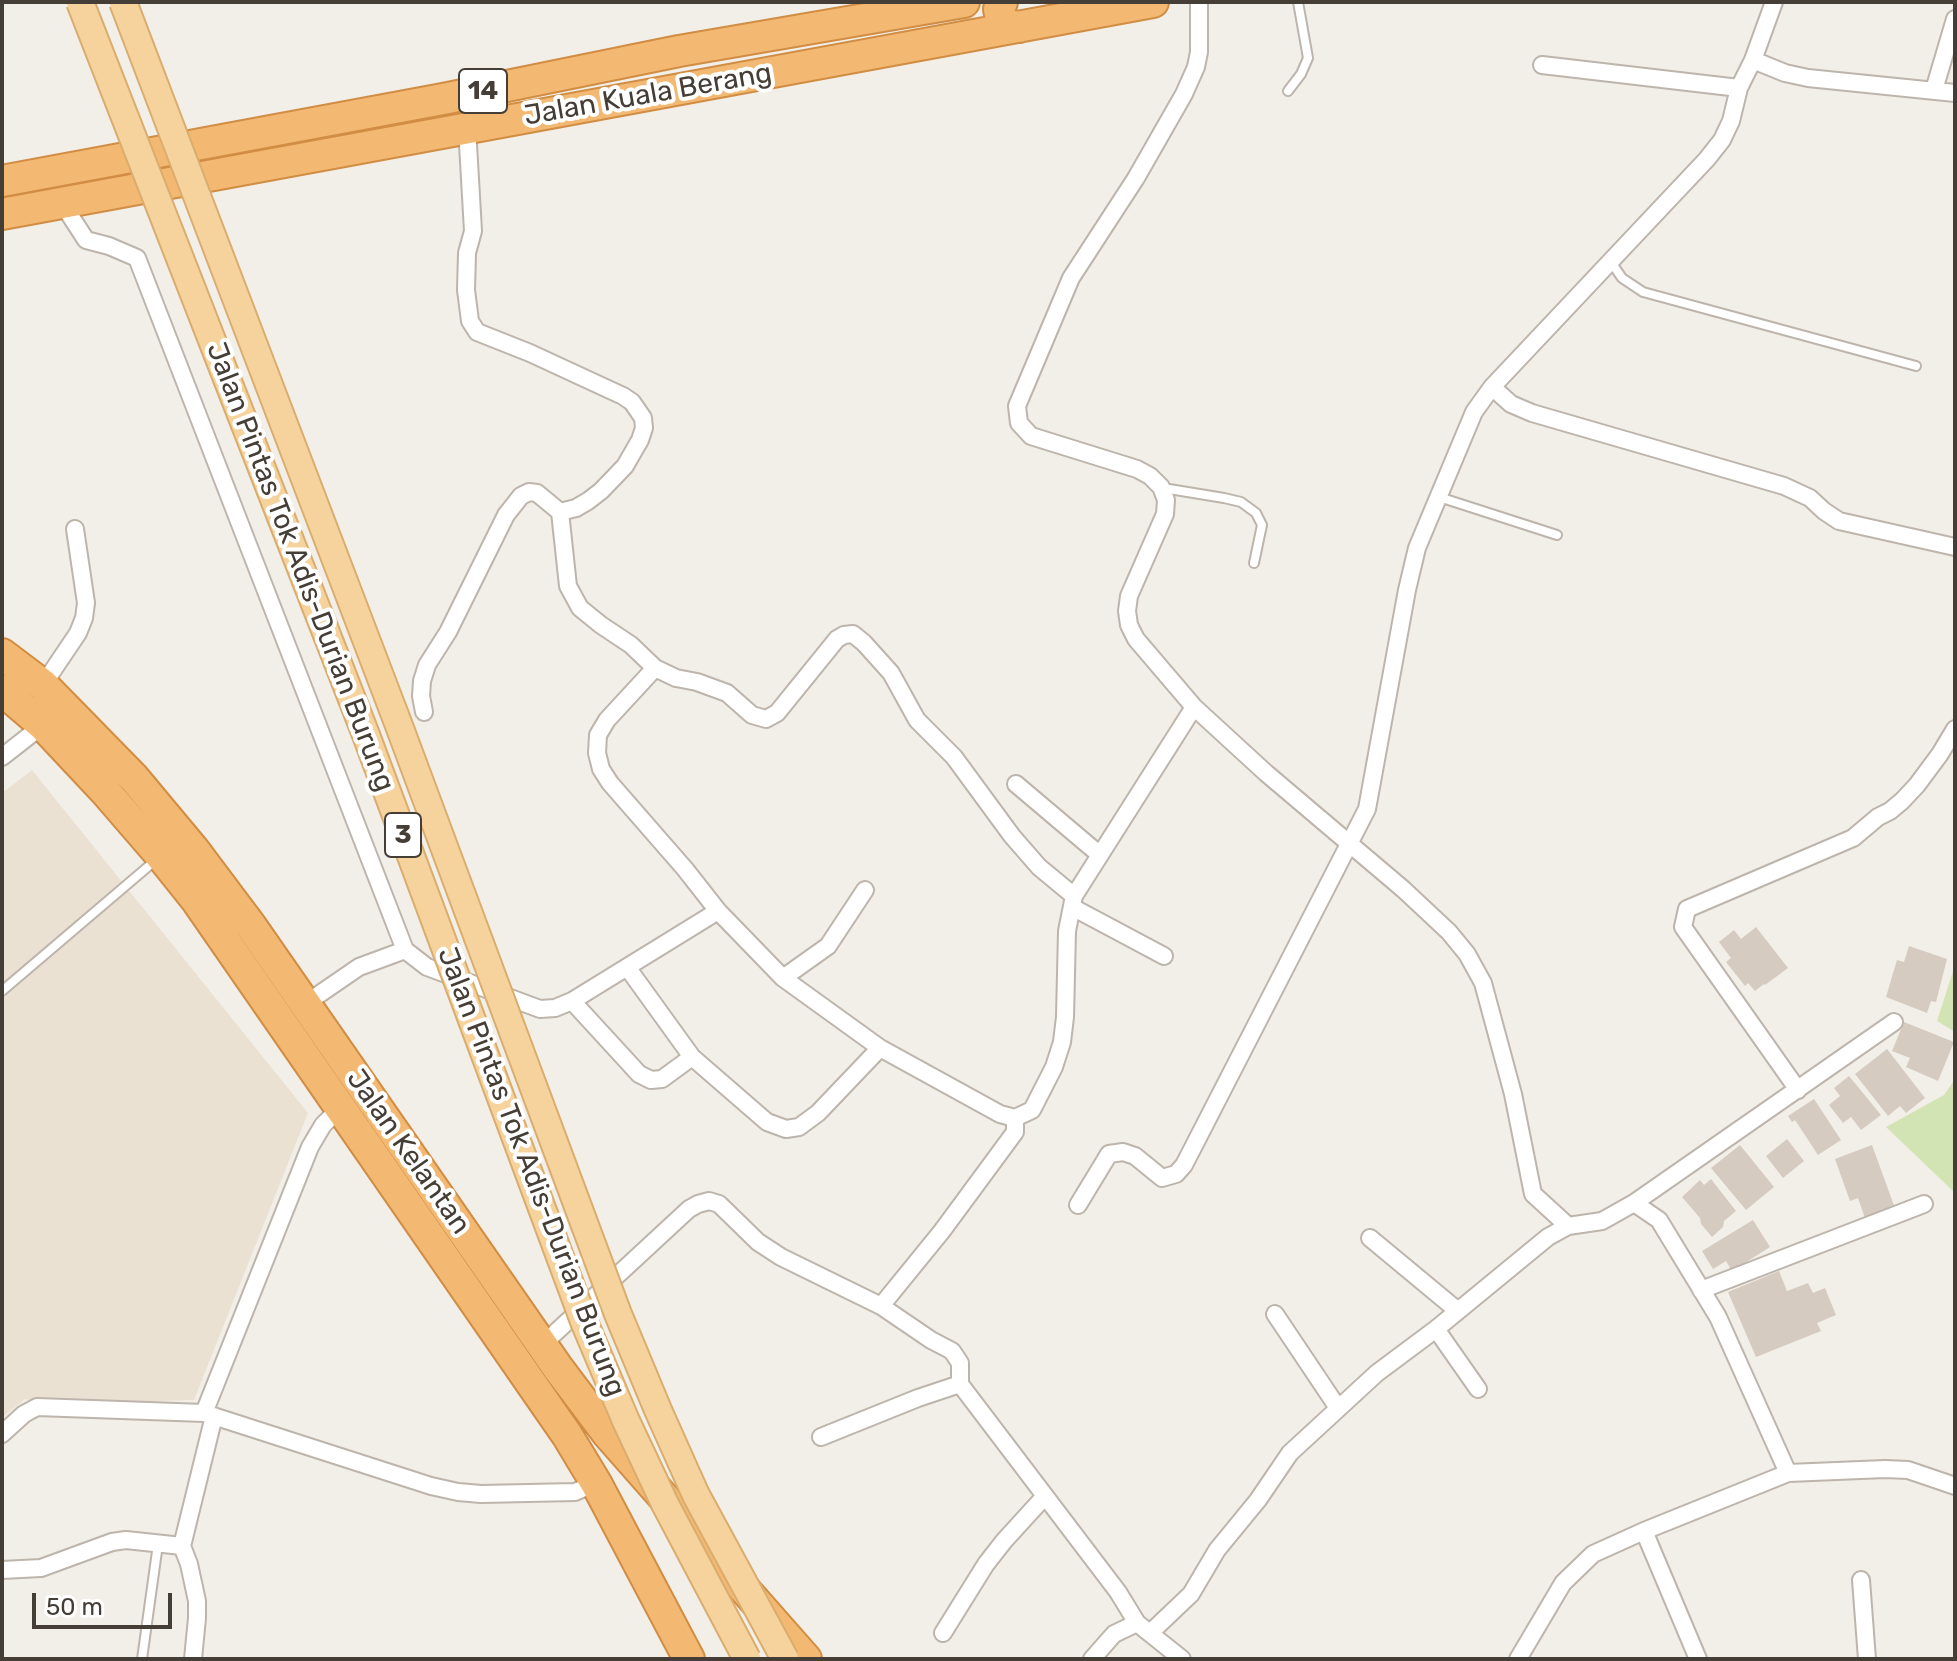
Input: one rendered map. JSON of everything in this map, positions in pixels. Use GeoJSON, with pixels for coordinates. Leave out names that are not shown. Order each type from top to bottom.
{"type":"FeatureCollection","features":[{"type":"Feature","properties":{"kind":"highway","name":"Jalan Kuala Berang"},"geometry":{"type":"LineString","coordinates":[[2,181],[443,99],[679,51],[964,2]]}},
{"type":"Feature","properties":{"kind":"highway","name":"Jalan Kuala Berang"},"geometry":{"type":"LineString","coordinates":[[2,214],[808,66],[1010,14],[1153,2]]}},
{"type":"Feature","properties":{"kind":"highway"},"geometry":{"type":"LineString","coordinates":[[679,51],[782,46],[796,52],[808,66]]}},
{"type":"Feature","properties":{"kind":"highway","name":"Jalan Kelantan"},"geometry":{"type":"LineString","coordinates":[[2,654],[43,685],[134,778],[194,850],[251,926],[542,1345],[607,1433],[806,1659]]}},
{"type":"Feature","properties":{"kind":"highway","name":"Jalan Kelantan"},"geometry":{"type":"LineString","coordinates":[[2,690],[43,725],[161,856],[206,914],[567,1435],[596,1483],[689,1659]]}},
{"type":"Feature","properties":{"kind":"main road","name":"Jalan Pintas Tok Adis-Durian Burung"},"geometry":{"type":"LineString","coordinates":[[80,2],[360,721],[585,1324],[665,1504],[747,1659]]}},
{"type":"Feature","properties":{"kind":"main road","name":"Jalan Pintas Tok Adis-Durian Burung"},"geometry":{"type":"LineString","coordinates":[[123,2],[398,723],[618,1314],[696,1495],[785,1659]]}},
{"type":"Feature","properties":{"kind":"street"},"geometry":{"type":"LineString","coordinates":[[1199,2],[1196,67],[1136,178],[1071,278],[1017,406],[1019,423],[1031,436],[1137,469],[1161,487],[1166,500],[1165,514],[1129,596],[1129,625],[1136,639],[1194,707],[1266,773],[1350,842],[1449,932],[1467,954],[1483,983],[1513,1094],[1533,1194],[1568,1226]]}},
{"type":"Feature","properties":{"kind":"street"},"geometry":{"type":"LineString","coordinates":[[1078,1205],[1109,1154],[1123,1152],[1135,1156],[1162,1178],[1176,1174],[1184,1165],[1367,809],[1417,548],[1474,412],[1492,387],[1722,140],[1731,121],[1739,88],[1753,60],[1774,2]]}},
{"type":"Feature","properties":{"kind":"street"},"geometry":{"type":"LineString","coordinates":[[1934,90],[1955,19]]}},
{"type":"Feature","properties":{"kind":"street"},"geometry":{"type":"LineString","coordinates":[[1753,60],[1785,73],[1808,78],[1955,93]]}},
{"type":"Feature","properties":{"kind":"street"},"geometry":{"type":"LineString","coordinates":[[1542,65],[1739,88]]}},
{"type":"Feature","properties":{"kind":"street"},"geometry":{"type":"LineString","coordinates":[[467,127],[473,231],[467,253],[466,278],[470,321],[477,332],[623,396],[632,402],[643,418],[640,440],[625,466],[588,501],[560,512]]}},
{"type":"Feature","properties":{"kind":"street"},"geometry":{"type":"LineString","coordinates":[[62,203],[86,240],[137,258],[405,950],[427,967],[540,1009],[555,1008],[572,1001],[718,911]]}},
{"type":"Feature","properties":{"kind":"street"},"geometry":{"type":"LineString","coordinates":[[1492,387],[1511,404],[1532,413],[1784,486],[1810,498],[1839,521],[1955,547]]}},
{"type":"Feature","properties":{"kind":"street"},"geometry":{"type":"LineString","coordinates":[[424,712],[421,696],[427,665],[448,632],[506,515],[521,496],[529,492],[537,493],[560,512],[568,586],[580,608],[631,645],[655,668],[676,678],[727,693],[752,715],[766,719],[777,713],[837,639],[853,634],[891,673],[917,720],[954,757],[1012,836],[1039,867],[1073,902],[1164,956]]}},
{"type":"Feature","properties":{"kind":"street"},"geometry":{"type":"LineString","coordinates":[[43,685],[78,633],[84,618],[86,603],[75,529]]}},
{"type":"Feature","properties":{"kind":"street"},"geometry":{"type":"LineString","coordinates":[[655,668],[607,720],[598,735],[597,753],[601,769],[610,783],[718,911],[783,978],[880,1048],[1000,1114],[1015,1118],[1032,1110],[1054,1067],[1062,1042],[1067,931],[1073,902],[1194,707]]}},
{"type":"Feature","properties":{"kind":"street"},"geometry":{"type":"LineString","coordinates":[[2,757],[43,725]]}},
{"type":"Feature","properties":{"kind":"street"},"geometry":{"type":"LineString","coordinates":[[1798,1090],[1683,927],[1687,909],[1853,838],[1909,793],[1940,754],[1955,729]]}},
{"type":"Feature","properties":{"kind":"street"},"geometry":{"type":"LineString","coordinates":[[1016,784],[1100,855]]}},
{"type":"Feature","properties":{"kind":"street"},"geometry":{"type":"LineString","coordinates":[[783,978],[828,946],[865,890]]}},
{"type":"Feature","properties":{"kind":"street"},"geometry":{"type":"LineString","coordinates":[[305,1004],[359,967],[405,950]]}},
{"type":"Feature","properties":{"kind":"street"},"geometry":{"type":"LineString","coordinates":[[627,967],[692,1057],[767,1122],[786,1129],[799,1127],[818,1113],[880,1048]]}},
{"type":"Feature","properties":{"kind":"street"},"geometry":{"type":"LineString","coordinates":[[572,1001],[639,1074],[651,1080],[662,1079],[692,1057]]}},
{"type":"Feature","properties":{"kind":"street"},"geometry":{"type":"LineString","coordinates":[[1092,1659],[1114,1634],[1144,1628],[1191,1594],[1217,1550],[1258,1500],[1290,1453],[1377,1373],[1548,1237],[1568,1226],[1602,1221],[1634,1203],[1894,1022]]}},
{"type":"Feature","properties":{"kind":"street"},"geometry":{"type":"LineString","coordinates":[[193,1659],[197,1601],[182,1546],[209,1414],[310,1147],[323,1125],[341,1107]]}},
{"type":"Feature","properties":{"kind":"street"},"geometry":{"type":"LineString","coordinates":[[881,1306],[942,1231],[1015,1132],[1015,1118]]}},
{"type":"Feature","properties":{"kind":"street"},"geometry":{"type":"LineString","coordinates":[[542,1345],[689,1209],[709,1201],[719,1204],[758,1242],[781,1257],[881,1306],[952,1351],[960,1363],[960,1384],[1144,1628],[1182,1659]]}},
{"type":"Feature","properties":{"kind":"street"},"geometry":{"type":"LineString","coordinates":[[1634,1203],[1659,1220],[1718,1317],[1788,1473]]}},
{"type":"Feature","properties":{"kind":"street"},"geometry":{"type":"LineString","coordinates":[[1701,1290],[1924,1204]]}},
{"type":"Feature","properties":{"kind":"street"},"geometry":{"type":"LineString","coordinates":[[1370,1238],[1458,1311]]}},
{"type":"Feature","properties":{"kind":"street"},"geometry":{"type":"LineString","coordinates":[[1275,1314],[1338,1408]]}},
{"type":"Feature","properties":{"kind":"street"},"geometry":{"type":"LineString","coordinates":[[1436,1329],[1478,1389]]}},
{"type":"Feature","properties":{"kind":"street"},"geometry":{"type":"LineString","coordinates":[[821,1437],[960,1384]]}},
{"type":"Feature","properties":{"kind":"street"},"geometry":{"type":"LineString","coordinates":[[2,1434],[37,1407],[209,1414],[458,1492],[575,1492],[596,1483]]}},
{"type":"Feature","properties":{"kind":"street"},"geometry":{"type":"LineString","coordinates":[[1518,1659],[1563,1583],[1593,1554],[1788,1473],[1908,1470],[1955,1486]]}},
{"type":"Feature","properties":{"kind":"street"},"geometry":{"type":"LineString","coordinates":[[943,1633],[986,1564],[1045,1496]]}},
{"type":"Feature","properties":{"kind":"street"},"geometry":{"type":"LineString","coordinates":[[1644,1531],[1698,1659]]}},
{"type":"Feature","properties":{"kind":"street"},"geometry":{"type":"LineString","coordinates":[[2,1570],[41,1568],[112,1542],[126,1540],[182,1546]]}},
{"type":"Feature","properties":{"kind":"street"},"geometry":{"type":"LineString","coordinates":[[1861,1580],[1867,1659]]}},
{"type":"Feature","properties":{"kind":"lane"},"geometry":{"type":"LineString","coordinates":[[1288,91],[1308,58],[1298,2]]}},
{"type":"Feature","properties":{"kind":"lane"},"geometry":{"type":"LineString","coordinates":[[1611,261],[1622,278],[1643,292],[1916,366]]}},
{"type":"Feature","properties":{"kind":"lane"},"geometry":{"type":"LineString","coordinates":[[1161,487],[1241,502],[1256,513],[1262,525],[1254,563]]}},
{"type":"Feature","properties":{"kind":"lane"},"geometry":{"type":"LineString","coordinates":[[1439,497],[1557,535]]}},
{"type":"Feature","properties":{"kind":"lane"},"geometry":{"type":"LineString","coordinates":[[2,991],[161,856]]}},
{"type":"Feature","properties":{"kind":"lane"},"geometry":{"type":"LineString","coordinates":[[142,1659],[158,1543]]}},
{"type":"Feature","properties":{"kind":"shaded area"},"geometry":{"type":"Polygon","coordinates":[[[32,770],[308,1113],[194,1400],[50,1404],[25,1399],[2,1418],[2,793],[32,770]]]}},
{"type":"Feature","properties":{"kind":"green space"},"geometry":{"type":"Polygon","coordinates":[[[1955,965],[1955,1032],[1937,1021],[1955,965]]]}},
{"type":"Feature","properties":{"kind":"green space"},"geometry":{"type":"Polygon","coordinates":[[[1955,1079],[1955,1193],[1886,1127],[1944,1095],[1955,1079]]]}},
{"type":"Feature","properties":{"kind":"building"},"geometry":{"type":"Polygon","coordinates":[[[1756,927],[1788,968],[1755,991],[1748,983],[1745,986],[1726,962],[1731,958],[1719,942],[1734,930],[1741,939],[1756,927]]]}},
{"type":"Feature","properties":{"kind":"building"},"geometry":{"type":"Polygon","coordinates":[[[1909,946],[1947,959],[1936,1002],[1931,1001],[1927,1013],[1886,997],[1897,960],[1904,962],[1909,946]]]}},
{"type":"Feature","properties":{"kind":"building"},"geometry":{"type":"Polygon","coordinates":[[[1904,1022],[1954,1042],[1938,1081],[1906,1067],[1910,1058],[1892,1051],[1904,1022]]]}},
{"type":"Feature","properties":{"kind":"building"},"geometry":{"type":"Polygon","coordinates":[[[1887,1049],[1925,1098],[1906,1113],[1900,1106],[1888,1116],[1855,1074],[1887,1049]]]}},
{"type":"Feature","properties":{"kind":"building"},"geometry":{"type":"Polygon","coordinates":[[[1849,1076],[1881,1115],[1861,1130],[1851,1117],[1843,1123],[1829,1105],[1840,1096],[1834,1088],[1849,1076]]]}},
{"type":"Feature","properties":{"kind":"building"},"geometry":{"type":"Polygon","coordinates":[[[1814,1099],[1841,1140],[1818,1155],[1795,1120],[1792,1122],[1788,1116],[1814,1099]]]}},
{"type":"Feature","properties":{"kind":"building"},"geometry":{"type":"Polygon","coordinates":[[[1787,1139],[1804,1161],[1783,1178],[1766,1156],[1787,1139]]]}},
{"type":"Feature","properties":{"kind":"building"},"geometry":{"type":"Polygon","coordinates":[[[1740,1145],[1774,1187],[1746,1210],[1711,1168],[1740,1145]]]}},
{"type":"Feature","properties":{"kind":"building"},"geometry":{"type":"Polygon","coordinates":[[[1872,1145],[1896,1211],[1866,1221],[1858,1198],[1850,1201],[1835,1159],[1872,1145]]]}},
{"type":"Feature","properties":{"kind":"building"},"geometry":{"type":"Polygon","coordinates":[[[1711,1179],[1736,1211],[1712,1237],[1682,1197],[1700,1180],[1704,1185],[1711,1179]]]}},
{"type":"Feature","properties":{"kind":"building"},"geometry":{"type":"Polygon","coordinates":[[[1753,1220],[1770,1247],[1732,1271],[1726,1261],[1713,1269],[1702,1251],[1753,1220]]]}},
{"type":"Feature","properties":{"kind":"building"},"geometry":{"type":"Polygon","coordinates":[[[1779,1271],[1787,1291],[1808,1283],[1813,1293],[1825,1288],[1836,1315],[1817,1323],[1821,1331],[1756,1357],[1728,1292],[1779,1271]]]}}]}
